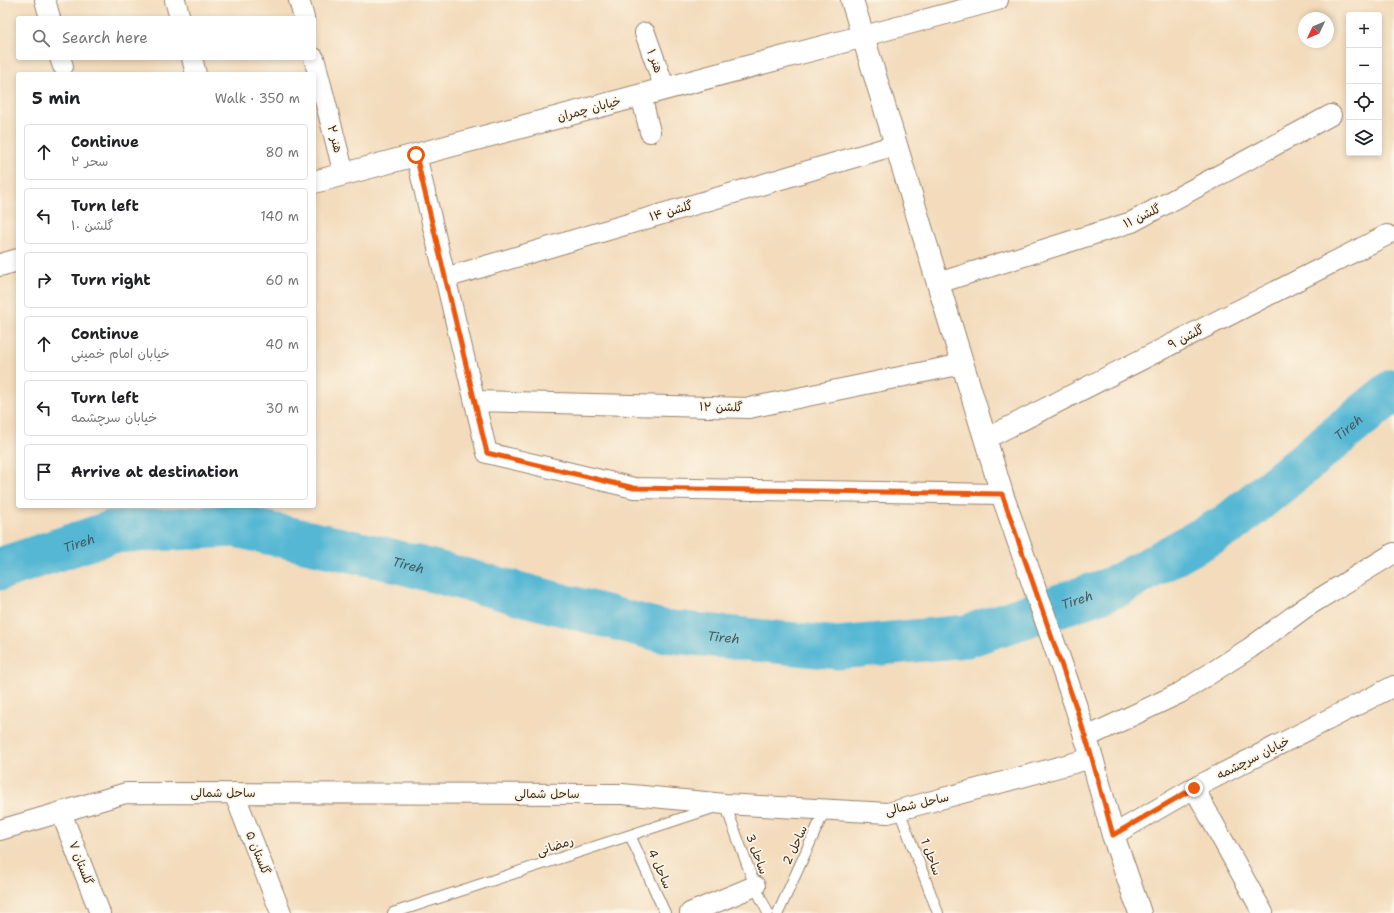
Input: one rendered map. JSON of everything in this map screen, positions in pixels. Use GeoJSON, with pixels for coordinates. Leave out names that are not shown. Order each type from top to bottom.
{"type":"FeatureCollection","features":[{"type":"Feature","properties":{"kind":"street"},"geometry":{"type":"LineString","coordinates":[[45,0],[49,16]]}},
{"type":"Feature","properties":{"kind":"street"},"geometry":{"type":"LineString","coordinates":[[175,0],[179,16]]}},
{"type":"Feature","properties":{"kind":"street"},"geometry":{"type":"LineString","coordinates":[[299,0],[303,16]]}},
{"type":"Feature","properties":{"kind":"street"},"geometry":{"type":"LineString","coordinates":[[852,0],[1002,494],[1076,707],[1113,835],[1140,913]]}},
{"type":"Feature","properties":{"kind":"street"},"geometry":{"type":"LineString","coordinates":[[864,36],[988,1]]}},
{"type":"Feature","properties":{"kind":"street","name":"هنر ۱"},"geometry":{"type":"LineString","coordinates":[[645,33],[665,89]]}},
{"type":"Feature","properties":{"kind":"street","name":"خیابان چمران"},"geometry":{"type":"LineString","coordinates":[[316,181],[864,36]]}},
{"type":"Feature","properties":{"kind":"street"},"geometry":{"type":"LineString","coordinates":[[192,60],[196,72]]}},
{"type":"Feature","properties":{"kind":"street","name":"هنر ۲"},"geometry":{"type":"LineString","coordinates":[[315,60],[344,174]]}},
{"type":"Feature","properties":{"kind":"street"},"geometry":{"type":"LineString","coordinates":[[641,95],[650,132]]}},
{"type":"Feature","properties":{"kind":"street","name":"گلشن ۱۱"},"geometry":{"type":"LineString","coordinates":[[938,283],[1132,222],[1331,115]]}},
{"type":"Feature","properties":{"kind":"street","name":"گلشن ۱۴"},"geometry":{"type":"LineString","coordinates":[[445,278],[896,144]]}},
{"type":"Feature","properties":{"kind":"street"},"geometry":{"type":"LineString","coordinates":[[416,155],[487,453],[634,488],[1002,494]]}},
{"type":"Feature","properties":{"kind":"street","name":"گلشن ۹"},"geometry":{"type":"LineString","coordinates":[[985,439],[1387,235]]}},
{"type":"Feature","properties":{"kind":"street"},"geometry":{"type":"LineString","coordinates":[[0,265],[16,261]]}},
{"type":"Feature","properties":{"kind":"street","name":"گلشن ۱۲"},"geometry":{"type":"LineString","coordinates":[[474,401],[749,408],[963,364]]}},
{"type":"Feature","properties":{"kind":"street","name":"ساحل شمالی"},"geometry":{"type":"LineString","coordinates":[[0,830],[126,793],[622,794],[725,804],[888,813],[1088,748],[1180,693],[1250,648],[1306,607],[1394,553]]}},
{"type":"Feature","properties":{"kind":"street","name":"خیابان سرچشمه"},"geometry":{"type":"LineString","coordinates":[[1113,835],[1194,788],[1394,686]]}},
{"type":"Feature","properties":{"kind":"street"},"geometry":{"type":"LineString","coordinates":[[1194,788],[1264,913]]}},
{"type":"Feature","properties":{"kind":"street","name":"گلستان ۵"},"geometry":{"type":"LineString","coordinates":[[234,794],[281,913]]}},
{"type":"Feature","properties":{"kind":"street","name":"گلستان ۷"},"geometry":{"type":"LineString","coordinates":[[61,812],[100,913]]}},
{"type":"Feature","properties":{"kind":"street"},"geometry":{"type":"LineString","coordinates":[[690,913],[755,886]]}},
{"type":"Feature","properties":{"kind":"lane","name":"رمضانی"},"geometry":{"type":"LineString","coordinates":[[393,913],[725,804]]}},
{"type":"Feature","properties":{"kind":"lane","name":"ساحل 3"},"geometry":{"type":"LineString","coordinates":[[725,804],[755,886],[768,913]]}},
{"type":"Feature","properties":{"kind":"lane","name":"ساحل 2"},"geometry":{"type":"LineString","coordinates":[[778,913],[825,810]]}},
{"type":"Feature","properties":{"kind":"lane","name":"ساحل 1"},"geometry":{"type":"LineString","coordinates":[[900,810],[938,913]]}},
{"type":"Feature","properties":{"kind":"lane","name":"ساحل 4"},"geometry":{"type":"LineString","coordinates":[[630,835],[665,913]]}},
{"type":"Feature","properties":{"kind":"waterway","name":"Tireh"},"geometry":{"type":"LineString","coordinates":[[0,569],[111,532],[235,526],[383,558],[662,631],[838,648],[967,636],[1115,587],[1229,524],[1394,390]]}},
{"type":"Feature","properties":{"kind":"route"},"geometry":{"type":"LineString","coordinates":[[416,155],[487,453],[634,488],[1002,494],[1076,707],[1092,758],[1113,835],[1194,788]]}}]}
